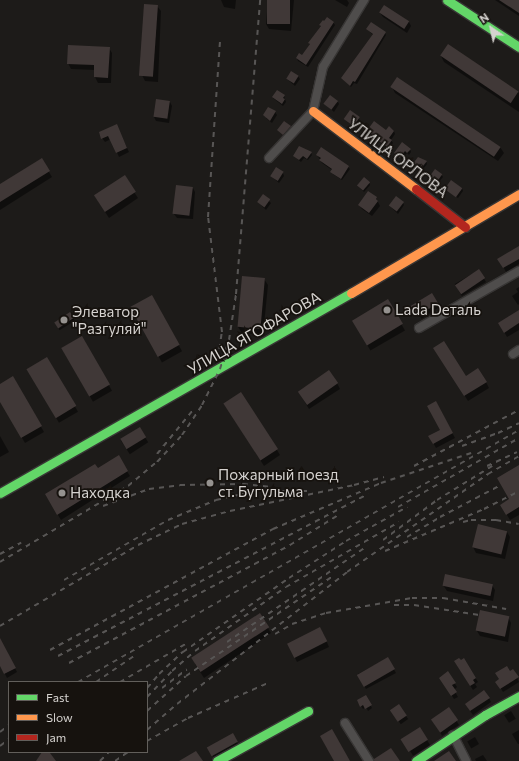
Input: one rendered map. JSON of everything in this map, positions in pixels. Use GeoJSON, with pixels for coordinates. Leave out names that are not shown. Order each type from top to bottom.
{"type":"FeatureCollection","features":[{"type":"Feature","properties":{"kind":"main road"},"geometry":{"type":"LineString","coordinates":[[447,0],[519,48]]}},
{"type":"Feature","properties":{"kind":"main road","name":"УЛИЦА ОРЛОВА"},"geometry":{"type":"LineString","coordinates":[[313,111],[465,227]]}},
{"type":"Feature","properties":{"kind":"main road","name":"УЛИЦА ЯГОФАРОВА"},"geometry":{"type":"LineString","coordinates":[[0,493],[216,372],[519,194]]}},
{"type":"Feature","properties":{"kind":"main road"},"geometry":{"type":"LineString","coordinates":[[416,761],[453,735],[519,696]]}},
{"type":"Feature","properties":{"kind":"main road"},"geometry":{"type":"LineString","coordinates":[[217,761],[308,711]]}},
{"type":"Feature","properties":{"kind":"street"},"geometry":{"type":"LineString","coordinates":[[269,158],[313,111],[323,67],[364,0]]}},
{"type":"Feature","properties":{"kind":"street"},"geometry":{"type":"LineString","coordinates":[[419,328],[519,271]]}},
{"type":"Feature","properties":{"kind":"street"},"geometry":{"type":"LineString","coordinates":[[345,722],[369,761]]}},
{"type":"Feature","properties":{"kind":"street"},"geometry":{"type":"LineString","coordinates":[[453,735],[466,761]]}},
{"type":"Feature","properties":{"kind":"building"},"geometry":{"type":"Polygon","coordinates":[[[267,0],[290,0],[290,24],[267,24],[267,0]]]}},
{"type":"Feature","properties":{"kind":"building"},"geometry":{"type":"Polygon","coordinates":[[[499,0],[519,0],[519,13],[499,0]]]}},
{"type":"Feature","properties":{"kind":"building"},"geometry":{"type":"Polygon","coordinates":[[[144,4],[158,5],[153,77],[139,76],[144,4]]]}},
{"type":"Feature","properties":{"kind":"building"},"geometry":{"type":"Polygon","coordinates":[[[384,5],[409,21],[404,29],[379,13],[384,5]]]}},
{"type":"Feature","properties":{"kind":"building"},"geometry":{"type":"Polygon","coordinates":[[[327,17],[334,22],[306,65],[296,58],[299,53],[302,55],[310,44],[308,43],[321,26],[319,25],[327,17]]]}},
{"type":"Feature","properties":{"kind":"building"},"geometry":{"type":"Polygon","coordinates":[[[371,22],[386,32],[355,82],[353,81],[350,86],[341,78],[373,34],[366,29],[371,22]]]}},
{"type":"Feature","properties":{"kind":"building"},"geometry":{"type":"Polygon","coordinates":[[[448,44],[518,92],[511,103],[440,56],[448,44]]]}},
{"type":"Feature","properties":{"kind":"building"},"geometry":{"type":"Polygon","coordinates":[[[68,45],[110,47],[108,78],[94,77],[94,65],[67,64],[68,45]]]}},
{"type":"Feature","properties":{"kind":"building"},"geometry":{"type":"Polygon","coordinates":[[[291,71],[299,76],[294,83],[286,79],[291,71]]]}},
{"type":"Feature","properties":{"kind":"building"},"geometry":{"type":"Polygon","coordinates":[[[397,77],[501,147],[494,157],[390,87],[397,77]]]}},
{"type":"Feature","properties":{"kind":"building"},"geometry":{"type":"Polygon","coordinates":[[[277,90],[285,95],[283,98],[285,99],[282,104],[272,97],[277,90]]]}},
{"type":"Feature","properties":{"kind":"building"},"geometry":{"type":"Polygon","coordinates":[[[330,95],[338,101],[331,110],[323,104],[330,95]]]}},
{"type":"Feature","properties":{"kind":"building"},"geometry":{"type":"Polygon","coordinates":[[[156,99],[170,101],[167,119],[153,117],[156,99]]]}},
{"type":"Feature","properties":{"kind":"building"},"geometry":{"type":"Polygon","coordinates":[[[268,107],[276,111],[270,121],[263,115],[268,107]]]}},
{"type":"Feature","properties":{"kind":"building"},"geometry":{"type":"Polygon","coordinates":[[[350,110],[360,117],[354,126],[344,119],[350,110]]]}},
{"type":"Feature","properties":{"kind":"building"},"geometry":{"type":"Polygon","coordinates":[[[284,121],[291,126],[283,135],[277,130],[284,121]]]}},
{"type":"Feature","properties":{"kind":"building"},"geometry":{"type":"Polygon","coordinates":[[[374,121],[386,130],[389,126],[394,131],[389,138],[392,140],[387,147],[366,132],[374,121]]]}},
{"type":"Feature","properties":{"kind":"building"},"geometry":{"type":"Polygon","coordinates":[[[117,124],[127,148],[116,153],[108,136],[101,139],[99,132],[117,124]]]}},
{"type":"Feature","properties":{"kind":"building"},"geometry":{"type":"Polygon","coordinates":[[[402,142],[411,149],[407,153],[405,151],[400,158],[394,153],[402,142]]]}},
{"type":"Feature","properties":{"kind":"building"},"geometry":{"type":"Polygon","coordinates":[[[299,146],[312,152],[307,159],[303,156],[299,160],[293,156],[299,146]]]}},
{"type":"Feature","properties":{"kind":"building"},"geometry":{"type":"Polygon","coordinates":[[[321,147],[349,166],[341,179],[330,172],[332,169],[319,160],[321,158],[316,155],[321,147]]]}},
{"type":"Feature","properties":{"kind":"building"},"geometry":{"type":"Polygon","coordinates":[[[418,157],[427,161],[420,170],[412,165],[418,157]]]}},
{"type":"Feature","properties":{"kind":"building"},"geometry":{"type":"Polygon","coordinates":[[[42,158],[50,171],[0,202],[0,184],[42,158]]]}},
{"type":"Feature","properties":{"kind":"building"},"geometry":{"type":"Polygon","coordinates":[[[276,167],[284,172],[278,181],[270,176],[276,167]]]}},
{"type":"Feature","properties":{"kind":"building"},"geometry":{"type":"Polygon","coordinates":[[[435,169],[442,174],[436,182],[429,177],[435,169]]]}},
{"type":"Feature","properties":{"kind":"building"},"geometry":{"type":"Polygon","coordinates":[[[125,175],[136,192],[105,212],[94,195],[125,175]]]}},
{"type":"Feature","properties":{"kind":"building"},"geometry":{"type":"Polygon","coordinates":[[[364,177],[370,182],[363,191],[357,185],[364,177]]]}},
{"type":"Feature","properties":{"kind":"building"},"geometry":{"type":"Polygon","coordinates":[[[451,180],[462,188],[456,197],[445,189],[451,180]]]}},
{"type":"Feature","properties":{"kind":"building"},"geometry":{"type":"Polygon","coordinates":[[[176,185],[193,187],[189,216],[172,214],[176,185]]]}},
{"type":"Feature","properties":{"kind":"building"},"geometry":{"type":"Polygon","coordinates":[[[368,191],[377,197],[376,199],[378,201],[369,213],[358,205],[368,191]]]}},
{"type":"Feature","properties":{"kind":"building"},"geometry":{"type":"Polygon","coordinates":[[[263,194],[270,199],[264,207],[257,202],[263,194]]]}},
{"type":"Feature","properties":{"kind":"building"},"geometry":{"type":"Polygon","coordinates":[[[396,196],[404,202],[397,212],[389,206],[396,196]]]}},
{"type":"Feature","properties":{"kind":"building"},"geometry":{"type":"Polygon","coordinates":[[[519,246],[519,259],[503,268],[497,259],[519,246]]]}},
{"type":"Feature","properties":{"kind":"building"},"geometry":{"type":"Polygon","coordinates":[[[479,269],[485,278],[461,294],[455,285],[479,269]]]}},
{"type":"Feature","properties":{"kind":"building"},"geometry":{"type":"Polygon","coordinates":[[[242,276],[265,278],[260,329],[238,327],[242,276]]]}},
{"type":"Feature","properties":{"kind":"building"},"geometry":{"type":"Polygon","coordinates":[[[432,293],[438,303],[417,316],[411,306],[432,293]]]}},
{"type":"Feature","properties":{"kind":"building"},"geometry":{"type":"Polygon","coordinates":[[[152,295],[180,345],[158,357],[130,307],[152,295]]]}},
{"type":"Feature","properties":{"kind":"building"},"geometry":{"type":"Polygon","coordinates":[[[388,299],[403,324],[367,345],[352,321],[388,299]]]}},
{"type":"Feature","properties":{"kind":"building"},"geometry":{"type":"Polygon","coordinates":[[[519,310],[519,323],[504,333],[498,323],[519,310]]]}},
{"type":"Feature","properties":{"kind":"building","name":"Элеватор \"Разгуляй\""},"geometry":{"type":"Polygon","coordinates":[[[70,312],[74,318],[58,328],[54,323],[70,312]]]}},
{"type":"Feature","properties":{"kind":"building"},"geometry":{"type":"Polygon","coordinates":[[[82,336],[110,384],[89,396],[61,348],[82,336]]]}},
{"type":"Feature","properties":{"kind":"building"},"geometry":{"type":"Polygon","coordinates":[[[444,341],[466,376],[478,368],[487,382],[464,396],[433,348],[444,341]]]}},
{"type":"Feature","properties":{"kind":"building"},"geometry":{"type":"Polygon","coordinates":[[[47,357],[76,406],[56,418],[26,369],[47,357]]]}},
{"type":"Feature","properties":{"kind":"building"},"geometry":{"type":"Polygon","coordinates":[[[329,370],[338,383],[307,405],[298,392],[329,370]]]}},
{"type":"Feature","properties":{"kind":"building"},"geometry":{"type":"Polygon","coordinates":[[[13,376],[42,426],[21,438],[0,402],[0,384],[13,376]]]}},
{"type":"Feature","properties":{"kind":"building"},"geometry":{"type":"Polygon","coordinates":[[[241,392],[278,449],[260,460],[223,403],[241,392]]]}},
{"type":"Feature","properties":{"kind":"building"},"geometry":{"type":"Polygon","coordinates":[[[436,401],[453,433],[433,444],[428,436],[440,430],[427,406],[436,401]]]}},
{"type":"Feature","properties":{"kind":"building"},"geometry":{"type":"Polygon","coordinates":[[[140,427],[146,437],[126,449],[120,439],[140,427]]]}},
{"type":"Feature","properties":{"kind":"building"},"geometry":{"type":"Polygon","coordinates":[[[119,455],[128,471],[57,515],[45,494],[95,464],[98,468],[119,455]]]}},
{"type":"Feature","properties":{"kind":"building"},"geometry":{"type":"Polygon","coordinates":[[[519,465],[519,507],[506,515],[500,505],[509,499],[497,478],[519,465]]]}},
{"type":"Feature","properties":{"kind":"building"},"geometry":{"type":"Polygon","coordinates":[[[478,524],[507,531],[501,555],[472,547],[478,524]]]}},
{"type":"Feature","properties":{"kind":"building"},"geometry":{"type":"Polygon","coordinates":[[[445,574],[493,584],[490,596],[443,586],[445,574]]]}},
{"type":"Feature","properties":{"kind":"building"},"geometry":{"type":"Polygon","coordinates":[[[480,610],[509,616],[505,637],[476,631],[480,610]]]}},
{"type":"Feature","properties":{"kind":"building"},"geometry":{"type":"Polygon","coordinates":[[[260,613],[269,627],[200,672],[191,658],[260,613]]]}},
{"type":"Feature","properties":{"kind":"building"},"geometry":{"type":"Polygon","coordinates":[[[320,627],[327,641],[294,658],[287,644],[320,627]]]}},
{"type":"Feature","properties":{"kind":"building"},"geometry":{"type":"Polygon","coordinates":[[[0,638],[16,668],[4,674],[0,666],[0,638]]]}},
{"type":"Feature","properties":{"kind":"building"},"geometry":{"type":"Polygon","coordinates":[[[388,657],[395,669],[364,687],[357,675],[388,657]]]}},
{"type":"Feature","properties":{"kind":"building"},"geometry":{"type":"Polygon","coordinates":[[[459,658],[461,660],[464,658],[476,678],[473,680],[475,683],[470,686],[454,661],[459,658]]]}},
{"type":"Feature","properties":{"kind":"building"},"geometry":{"type":"Polygon","coordinates":[[[507,666],[510,671],[513,669],[519,677],[500,689],[495,682],[499,679],[495,673],[507,666]]]}},
{"type":"Feature","properties":{"kind":"building"},"geometry":{"type":"Polygon","coordinates":[[[448,671],[456,683],[452,685],[457,692],[451,696],[439,678],[448,671]]]}},
{"type":"Feature","properties":{"kind":"building"},"geometry":{"type":"Polygon","coordinates":[[[484,690],[490,698],[470,711],[465,704],[484,690]]]}},
{"type":"Feature","properties":{"kind":"building"},"geometry":{"type":"Polygon","coordinates":[[[366,695],[372,705],[365,709],[363,705],[360,707],[357,700],[366,695]]]}},
{"type":"Feature","properties":{"kind":"building"},"geometry":{"type":"Polygon","coordinates":[[[399,704],[407,716],[398,722],[390,710],[399,704]]]}},
{"type":"Feature","properties":{"kind":"building"},"geometry":{"type":"Polygon","coordinates":[[[449,707],[458,720],[440,733],[431,720],[449,707]]]}},
{"type":"Feature","properties":{"kind":"building"},"geometry":{"type":"Polygon","coordinates":[[[420,727],[428,740],[408,752],[400,739],[420,727]]]}},
{"type":"Feature","properties":{"kind":"building"},"geometry":{"type":"Polygon","coordinates":[[[332,729],[350,761],[334,761],[320,736],[332,729]]]}},
{"type":"Feature","properties":{"kind":"building"},"geometry":{"type":"Polygon","coordinates":[[[233,733],[238,742],[212,756],[207,748],[233,733]]]}},
{"type":"Feature","properties":{"kind":"building"},"geometry":{"type":"Polygon","coordinates":[[[391,748],[400,761],[374,761],[374,759],[391,748]]]}},
{"type":"Feature","properties":{"kind":"building"},"geometry":{"type":"Polygon","coordinates":[[[196,751],[203,761],[179,761],[196,751]]]}},
{"type":"Feature","properties":{"kind":"building"},"geometry":{"type":"Polygon","coordinates":[[[449,751],[456,761],[434,761],[449,751]]]}},
{"type":"Feature","properties":{"kind":"building"},"geometry":{"type":"Polygon","coordinates":[[[41,753],[50,753],[56,761],[36,761],[41,753]]]}},
{"type":"Feature","properties":{"kind":"railway"},"geometry":{"type":"LineString","coordinates":[[0,562],[128,486],[157,462],[182,435],[202,405],[220,369],[229,340],[236,294],[260,0]]}},
{"type":"Feature","properties":{"kind":"railway"},"geometry":{"type":"LineString","coordinates":[[218,359],[222,332],[208,217],[220,41]]}},
{"type":"Feature","properties":{"kind":"railway"},"geometry":{"type":"LineString","coordinates":[[157,454],[193,410]]}},
{"type":"Feature","properties":{"kind":"railway"},"geometry":{"type":"LineString","coordinates":[[414,466],[519,410]]}},
{"type":"Feature","properties":{"kind":"railway"},"geometry":{"type":"LineString","coordinates":[[462,446],[498,433],[519,423]]}},
{"type":"Feature","properties":{"kind":"railway"},"geometry":{"type":"LineString","coordinates":[[80,681],[519,430]]}},
{"type":"Feature","properties":{"kind":"railway"},"geometry":{"type":"LineString","coordinates":[[398,507],[519,438]]}},
{"type":"Feature","properties":{"kind":"railway"},"geometry":{"type":"LineString","coordinates":[[487,466],[517,452]]}},
{"type":"Feature","properties":{"kind":"railway"},"geometry":{"type":"LineString","coordinates":[[50,650],[273,529],[381,483],[471,453]]}},
{"type":"Feature","properties":{"kind":"railway"},"geometry":{"type":"LineString","coordinates":[[148,729],[177,704],[347,572],[488,474],[519,456]]}},
{"type":"Feature","properties":{"kind":"railway"},"geometry":{"type":"LineString","coordinates":[[383,540],[437,500],[492,466]]}},
{"type":"Feature","properties":{"kind":"railway"},"geometry":{"type":"LineString","coordinates":[[0,626],[138,545],[182,524],[230,511],[354,485],[384,477]]}},
{"type":"Feature","properties":{"kind":"railway"},"geometry":{"type":"LineString","coordinates":[[103,506],[149,489],[180,485],[243,484],[272,487]]}},
{"type":"Feature","properties":{"kind":"railway"},"geometry":{"type":"LineString","coordinates":[[407,537],[440,517],[501,485]]}},
{"type":"Feature","properties":{"kind":"railway"},"geometry":{"type":"LineString","coordinates":[[64,580],[168,520],[216,500],[241,494],[272,491],[309,491]]}},
{"type":"Feature","properties":{"kind":"railway"},"geometry":{"type":"LineString","coordinates":[[385,551],[484,509],[519,491]]}},
{"type":"Feature","properties":{"kind":"railway"},"geometry":{"type":"LineString","coordinates":[[58,656],[368,494]]}},
{"type":"Feature","properties":{"kind":"railway"},"geometry":{"type":"LineString","coordinates":[[148,687],[159,674],[183,652],[289,578],[346,541],[407,507]]}},
{"type":"Feature","properties":{"kind":"railway"},"geometry":{"type":"LineString","coordinates":[[69,663],[290,545],[340,514]]}},
{"type":"Feature","properties":{"kind":"railway"},"geometry":{"type":"LineString","coordinates":[[463,522],[471,520],[496,520],[519,524]]}},
{"type":"Feature","properties":{"kind":"railway"},"geometry":{"type":"LineString","coordinates":[[148,696],[172,671],[195,651],[286,587],[399,522]]}},
{"type":"Feature","properties":{"kind":"railway"},"geometry":{"type":"LineString","coordinates":[[0,554],[21,543]]}},
{"type":"Feature","properties":{"kind":"railway"},"geometry":{"type":"LineString","coordinates":[[227,642],[367,546]]}},
{"type":"Feature","properties":{"kind":"railway"},"geometry":{"type":"LineString","coordinates":[[148,710],[186,676],[333,576]]}},
{"type":"Feature","properties":{"kind":"railway"},"geometry":{"type":"LineString","coordinates":[[275,634],[292,624],[326,613],[412,598],[443,598],[506,609]]}},
{"type":"Feature","properties":{"kind":"railway"},"geometry":{"type":"LineString","coordinates":[[394,605],[414,605],[479,615]]}},
{"type":"Feature","properties":{"kind":"railway"},"geometry":{"type":"LineString","coordinates":[[122,681],[187,643]]}},
{"type":"Feature","properties":{"kind":"railway"},"geometry":{"type":"LineString","coordinates":[[97,681],[134,656]]}},
{"type":"Feature","properties":{"kind":"railway"},"geometry":{"type":"LineString","coordinates":[[162,688],[187,669]]}},
{"type":"Feature","properties":{"kind":"railway"},"geometry":{"type":"LineString","coordinates":[[148,740],[188,718],[268,683]]}},
{"type":"Feature","properties":{"kind":"railway"},"geometry":{"type":"LineString","coordinates":[[0,732],[8,726]]}},
{"type":"Feature","properties":{"kind":"railway"},"geometry":{"type":"LineString","coordinates":[[0,746],[8,740]]}},
{"type":"Feature","properties":{"kind":"railway"},"geometry":{"type":"LineString","coordinates":[[100,761],[108,753]]}},
{"type":"Feature","properties":{"kind":"railway"},"geometry":{"type":"LineString","coordinates":[[115,761],[127,753]]}},
{"type":"Feature","properties":{"kind":"traffic: fast"},"geometry":{"type":"LineString","coordinates":[[447,0],[519,47]]}},
{"type":"Feature","properties":{"kind":"traffic: fast"},"geometry":{"type":"LineString","coordinates":[[0,493],[351,293]]}},
{"type":"Feature","properties":{"kind":"traffic: fast"},"geometry":{"type":"LineString","coordinates":[[416,761],[485,715],[519,696]]}},
{"type":"Feature","properties":{"kind":"traffic: fast"},"geometry":{"type":"LineString","coordinates":[[217,761],[308,711]]}},
{"type":"Feature","properties":{"kind":"traffic: slow"},"geometry":{"type":"LineString","coordinates":[[313,111],[416,189]]}},
{"type":"Feature","properties":{"kind":"traffic: slow"},"geometry":{"type":"LineString","coordinates":[[351,293],[519,194]]}},
{"type":"Feature","properties":{"kind":"traffic: jam"},"geometry":{"type":"LineString","coordinates":[[416,189],[465,227]]}},
{"type":"Feature","properties":{"kind":"place","name":"Lada Dеталь"},"geometry":{"type":"Point","coordinates":[387,310]}},
{"type":"Feature","properties":{"kind":"place","name":"Элеватор \"Разгуляй\""},"geometry":{"type":"Point","coordinates":[64,320]}},
{"type":"Feature","properties":{"kind":"place","name":"Пожарный поезд ст. Бугульма"},"geometry":{"type":"Point","coordinates":[210,483]}},
{"type":"Feature","properties":{"kind":"place","name":"Находка"},"geometry":{"type":"Point","coordinates":[62,493]}}]}
